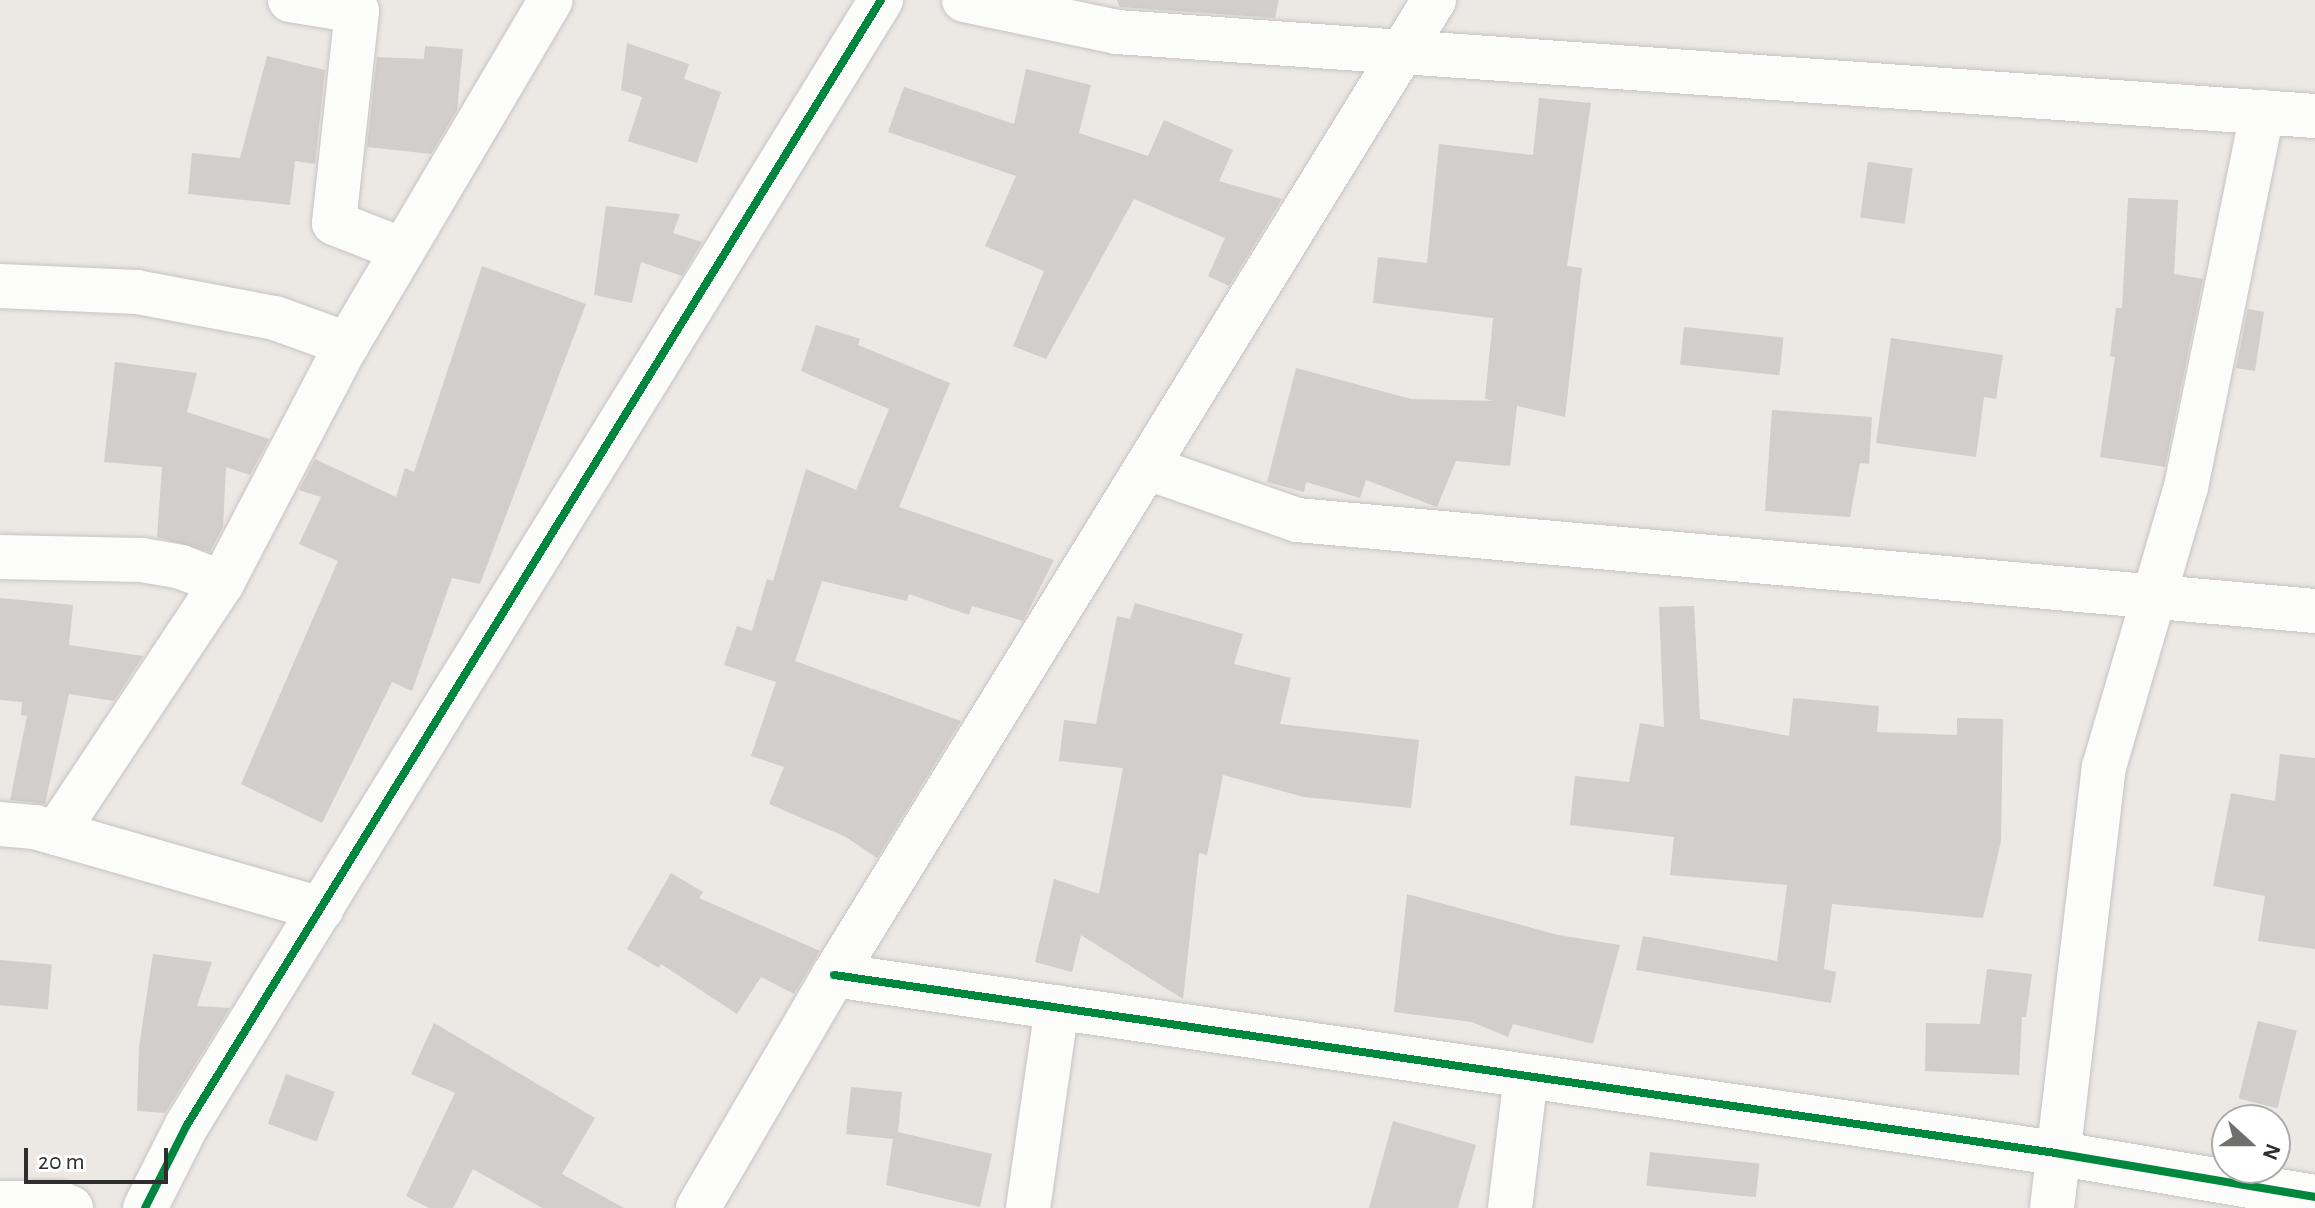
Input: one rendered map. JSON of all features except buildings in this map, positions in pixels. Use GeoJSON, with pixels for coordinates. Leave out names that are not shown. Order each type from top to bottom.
{"type":"FeatureCollection","features":[{"type":"Feature","properties":{"kind":"street"},"geometry":{"type":"LineString","coordinates":[[290,0],[357,11],[334,223],[403,250]]}},
{"type":"Feature","properties":{"kind":"street"},"geometry":{"type":"LineString","coordinates":[[56,833],[222,583],[347,344],[551,0]]}},
{"type":"Feature","properties":{"kind":"street"},"geometry":{"type":"LineString","coordinates":[[145,1208],[187,1125],[881,0]]}},
{"type":"Feature","properties":{"kind":"street"},"geometry":{"type":"LineString","coordinates":[[964,0],[1117,32],[2315,116]]}},
{"type":"Feature","properties":{"kind":"street"},"geometry":{"type":"LineString","coordinates":[[698,1208],[834,975],[1405,52],[1434,0]]}},
{"type":"Feature","properties":{"kind":"street"},"geometry":{"type":"LineString","coordinates":[[2052,1208],[2055,1153],[2104,767],[2186,487],[2262,112]]}},
{"type":"Feature","properties":{"kind":"street"},"geometry":{"type":"LineString","coordinates":[[0,286],[137,292],[275,318],[347,344]]}},
{"type":"Feature","properties":{"kind":"street"},"geometry":{"type":"LineString","coordinates":[[1148,468],[1297,520],[2315,611]]}},
{"type":"Feature","properties":{"kind":"street"},"geometry":{"type":"LineString","coordinates":[[0,557],[142,560],[181,567],[222,583]]}},
{"type":"Feature","properties":{"kind":"street"},"geometry":{"type":"LineString","coordinates":[[0,824],[56,833],[321,909]]}},
{"type":"Feature","properties":{"kind":"street"},"geometry":{"type":"LineString","coordinates":[[834,975],[2055,1153],[2315,1197]]}},
{"type":"Feature","properties":{"kind":"street"},"geometry":{"type":"LineString","coordinates":[[1028,1208],[1057,1007]]}},
{"type":"Feature","properties":{"kind":"street"},"geometry":{"type":"LineString","coordinates":[[1510,1208],[1526,1076]]}},
{"type":"Feature","properties":{"kind":"street"},"geometry":{"type":"LineString","coordinates":[[0,1203],[60,1203],[71,1208]]}},
{"type":"Feature","properties":{"kind":"cycle path"},"geometry":{"type":"LineString","coordinates":[[145,1208],[187,1125],[881,0]]}},
{"type":"Feature","properties":{"kind":"cycle path"},"geometry":{"type":"LineString","coordinates":[[834,975],[2055,1153],[2315,1197]]}}]}
